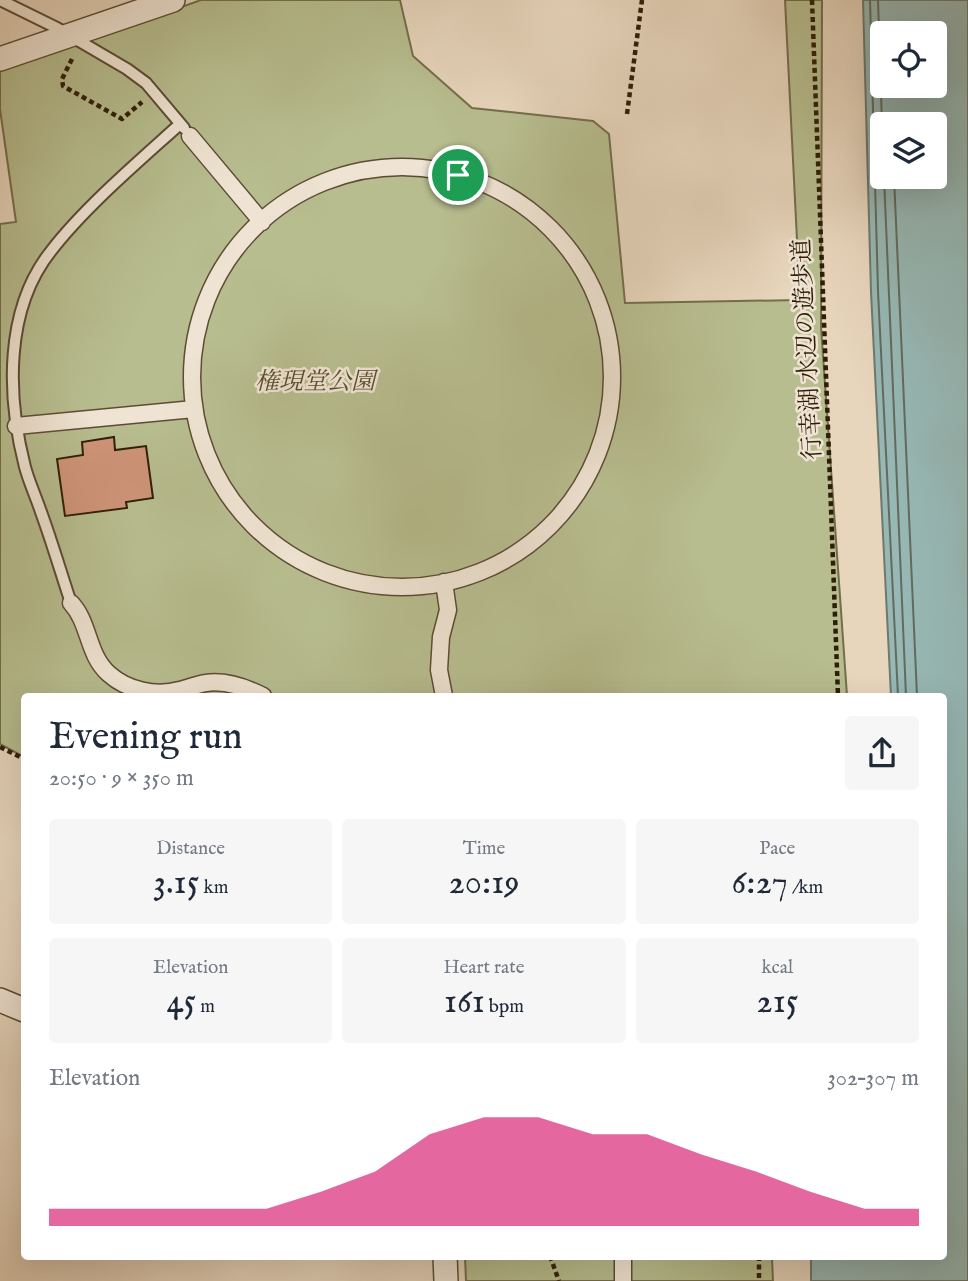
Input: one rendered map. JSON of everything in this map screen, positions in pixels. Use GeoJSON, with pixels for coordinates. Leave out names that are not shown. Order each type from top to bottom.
{"type":"FeatureCollection","features":[{"type":"Feature","properties":{"kind":"street"},"geometry":{"type":"LineString","coordinates":[[0,59],[72,47],[173,0]]}},
{"type":"Feature","properties":{"kind":"street"},"geometry":{"type":"LineString","coordinates":[[185,130],[261,222]]}},
{"type":"Feature","properties":{"kind":"street"},"geometry":{"type":"LineString","coordinates":[[386,168],[433,170],[482,184],[526,209],[564,243],[591,286],[607,334],[612,384],[604,435],[584,481],[562,512],[535,539],[492,566],[468,576],[418,586],[368,584],[322,571],[284,551],[251,523],[224,489],[205,451],[194,409],[191,366],[198,323],[205,303],[224,264],[261,222],[303,192],[343,176],[386,168]]}},
{"type":"Feature","properties":{"kind":"street"},"geometry":{"type":"LineString","coordinates":[[16,426],[194,409]]}},
{"type":"Feature","properties":{"kind":"street"},"geometry":{"type":"LineString","coordinates":[[443,693],[439,670],[447,610],[444,582]]}},
{"type":"Feature","properties":{"kind":"street"},"geometry":{"type":"LineString","coordinates":[[71,603],[78,610],[94,656],[120,683],[135,690],[159,692],[178,691],[206,682],[221,682],[256,693]]}},
{"type":"Feature","properties":{"kind":"street"},"geometry":{"type":"LineString","coordinates":[[0,1000],[21,1009]]}},
{"type":"Feature","properties":{"kind":"street"},"geometry":{"type":"LineString","coordinates":[[445,1260],[446,1281]]}},
{"type":"Feature","properties":{"kind":"street"},"geometry":{"type":"LineString","coordinates":[[622,1260],[623,1281]]}},
{"type":"Feature","properties":{"kind":"lane"},"geometry":{"type":"LineString","coordinates":[[0,0],[72,47],[127,69],[146,83],[185,130],[128,171],[51,251],[34,277],[24,303],[14,353],[16,426],[25,469],[71,603]]}},
{"type":"Feature","properties":{"kind":"path"},"geometry":{"type":"LineString","coordinates":[[627,114],[642,0]]}},
{"type":"Feature","properties":{"kind":"path","name":"行幸湖 水辺の遊歩道"},"geometry":{"type":"LineString","coordinates":[[812,0],[838,693]]}},
{"type":"Feature","properties":{"kind":"path"},"geometry":{"type":"LineString","coordinates":[[72,47],[62,79],[63,86],[121,119],[143,102]]}},
{"type":"Feature","properties":{"kind":"path"},"geometry":{"type":"LineString","coordinates":[[0,747],[21,758]]}},
{"type":"Feature","properties":{"kind":"path"},"geometry":{"type":"LineString","coordinates":[[551,1260],[559,1281]]}},
{"type":"Feature","properties":{"kind":"path"},"geometry":{"type":"LineString","coordinates":[[759,1260],[759,1281]]}},
{"type":"Feature","properties":{"kind":"green space","name":"権現堂公園"},"geometry":{"type":"Polygon","coordinates":[[[201,0],[400,0],[413,56],[472,108],[593,121],[609,134],[625,303],[800,300],[785,0],[822,0],[821,327],[847,693],[21,693],[21,755],[0,744],[0,224],[16,222],[0,109],[0,71],[201,0]]]}},
{"type":"Feature","properties":{"kind":"green space"},"geometry":{"type":"Polygon","coordinates":[[[465,1260],[772,1260],[773,1281],[466,1281],[465,1260]]]}},
{"type":"Feature","properties":{"kind":"water"},"geometry":{"type":"Polygon","coordinates":[[[863,0],[968,0],[968,1281],[811,1281],[811,1260],[947,1260],[947,693],[891,693],[871,292],[863,0]]]}},
{"type":"Feature","properties":{"kind":"building"},"geometry":{"type":"Polygon","coordinates":[[[114,437],[115,450],[146,446],[153,498],[126,502],[127,508],[65,516],[57,459],[83,455],[82,442],[114,437]]]}},
{"type":"Feature","properties":{"kind":"route"},"geometry":{"type":"LineString","coordinates":[[386,168],[433,170],[458,175],[505,195],[546,225],[564,243],[591,286],[601,309],[611,359],[612,384],[604,435],[584,481],[570,502],[554,522],[514,554],[468,576],[418,586],[368,584],[343,578],[322,571],[284,551],[251,523],[224,489],[205,451],[194,409],[191,366],[198,323],[214,283],[237,247],[267,216],[303,192],[343,176],[386,168]]}}]}
